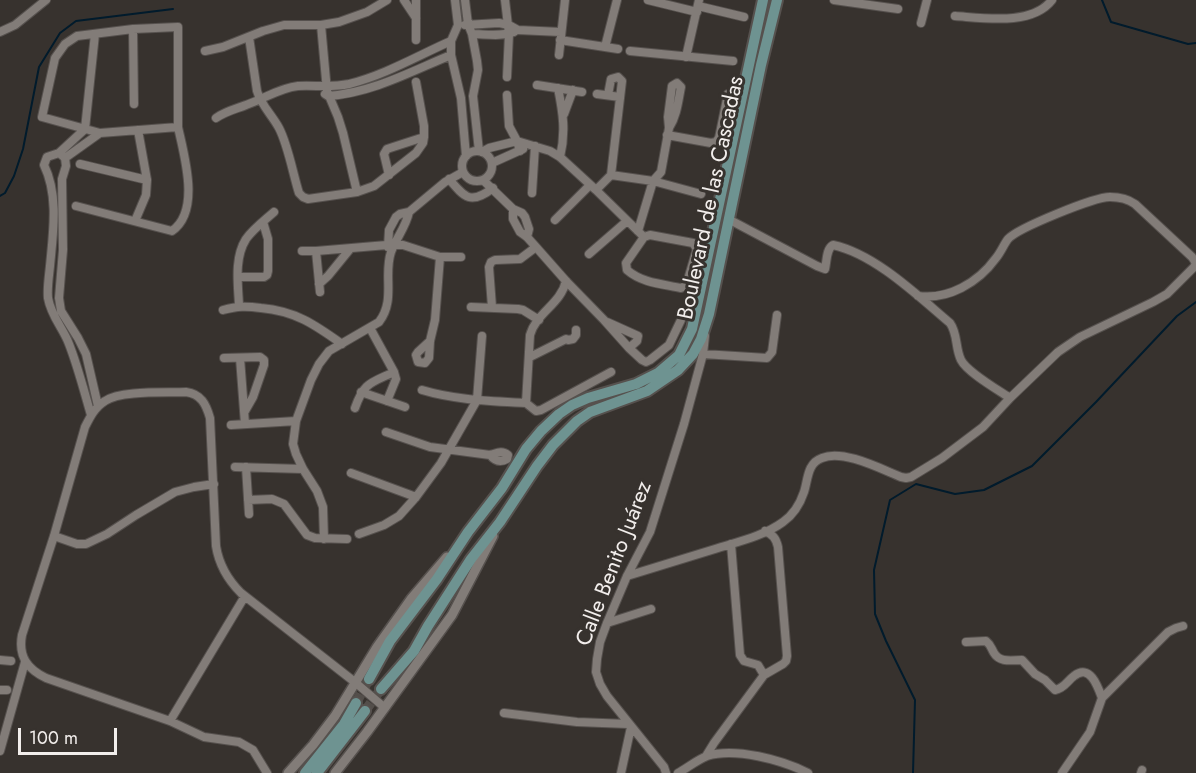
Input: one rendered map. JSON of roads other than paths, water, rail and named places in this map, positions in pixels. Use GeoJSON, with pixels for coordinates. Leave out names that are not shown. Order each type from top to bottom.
{"type":"FeatureCollection","features":[{"type":"Feature","properties":{"kind":"main road","name":"Boulevard de las Cascadas"},"geometry":{"type":"LineString","coordinates":[[501,522],[537,466],[577,421],[590,412],[647,392],[678,370],[693,354],[709,314],[777,0]]}},
{"type":"Feature","properties":{"kind":"main road","name":"Boulevard de las Cascadas"},"geometry":{"type":"LineString","coordinates":[[468,532],[502,488],[526,449],[541,430],[573,405],[588,398],[647,380],[670,364],[686,343],[692,329],[762,4]]}},
{"type":"Feature","properties":{"kind":"main road"},"geometry":{"type":"LineString","coordinates":[[762,4],[774,12]]}},
{"type":"Feature","properties":{"kind":"main road"},"geometry":{"type":"LineString","coordinates":[[381,689],[414,651],[471,559],[501,522]]}},
{"type":"Feature","properties":{"kind":"main road"},"geometry":{"type":"LineString","coordinates":[[369,679],[390,641],[437,579],[468,532]]}},
{"type":"Feature","properties":{"kind":"main road"},"geometry":{"type":"LineString","coordinates":[[305,773],[344,723],[360,707],[317,773]]}},
{"type":"Feature","properties":{"kind":"street"},"geometry":{"type":"LineString","coordinates":[[205,51],[223,47],[262,31],[284,26],[321,25],[339,21],[367,12],[387,0]]}},
{"type":"Feature","properties":{"kind":"street"},"geometry":{"type":"LineString","coordinates":[[404,0],[416,18]]}},
{"type":"Feature","properties":{"kind":"street"},"geometry":{"type":"LineString","coordinates":[[416,0],[416,40]]}},
{"type":"Feature","properties":{"kind":"street"},"geometry":{"type":"LineString","coordinates":[[455,0],[458,25],[451,41],[451,55],[461,98],[466,156]]}},
{"type":"Feature","properties":{"kind":"street"},"geometry":{"type":"LineString","coordinates":[[465,0],[478,70],[473,96],[481,152],[490,158],[492,170],[483,180],[475,181],[463,172],[462,164],[469,153],[481,152],[517,141],[550,151],[560,157],[593,187],[641,234],[693,243],[696,246],[687,283],[681,288],[642,280],[625,267],[641,234],[653,181],[661,172],[672,86],[677,83],[681,87],[677,110],[668,131]]}},
{"type":"Feature","properties":{"kind":"street"},"geometry":{"type":"LineString","coordinates":[[505,0],[509,29],[507,77]]}},
{"type":"Feature","properties":{"kind":"street"},"geometry":{"type":"LineString","coordinates":[[559,55],[565,0]]}},
{"type":"Feature","properties":{"kind":"street"},"geometry":{"type":"LineString","coordinates":[[605,47],[617,0]]}},
{"type":"Feature","properties":{"kind":"street"},"geometry":{"type":"LineString","coordinates":[[648,0],[698,6],[744,17]]}},
{"type":"Feature","properties":{"kind":"street"},"geometry":{"type":"LineString","coordinates":[[834,0],[881,3],[898,9]]}},
{"type":"Feature","properties":{"kind":"street"},"geometry":{"type":"LineString","coordinates":[[921,22],[927,0]]}},
{"type":"Feature","properties":{"kind":"street"},"geometry":{"type":"LineString","coordinates":[[955,16],[1000,19],[1019,17],[1037,12],[1052,0]]}},
{"type":"Feature","properties":{"kind":"street"},"geometry":{"type":"LineString","coordinates":[[0,32],[15,25],[43,1]]}},
{"type":"Feature","properties":{"kind":"street"},"geometry":{"type":"LineString","coordinates":[[686,57],[698,6]]}},
{"type":"Feature","properties":{"kind":"street"},"geometry":{"type":"LineString","coordinates":[[458,25],[499,23],[509,29]]}},
{"type":"Feature","properties":{"kind":"street"},"geometry":{"type":"LineString","coordinates":[[321,25],[321,87],[338,117],[357,192]]}},
{"type":"Feature","properties":{"kind":"street"},"geometry":{"type":"LineString","coordinates":[[76,206],[172,231],[178,227],[185,212],[189,190],[188,171],[178,127],[178,27],[133,29],[77,36],[65,44],[55,58],[42,117],[100,133],[178,127]]}},
{"type":"Feature","properties":{"kind":"street"},"geometry":{"type":"LineString","coordinates":[[133,29],[134,104]]}},
{"type":"Feature","properties":{"kind":"street"},"geometry":{"type":"LineString","coordinates":[[472,34],[509,29],[561,36],[618,49]]}},
{"type":"Feature","properties":{"kind":"street"},"geometry":{"type":"LineString","coordinates":[[62,156],[85,129],[94,34]]}},
{"type":"Feature","properties":{"kind":"street"},"geometry":{"type":"LineString","coordinates":[[249,37],[260,100],[279,129],[299,193],[308,199],[357,192],[374,186],[416,153],[424,137],[416,82]]}},
{"type":"Feature","properties":{"kind":"street"},"geometry":{"type":"LineString","coordinates":[[216,118],[224,112],[260,100],[285,88],[346,84],[375,76],[451,41]]}},
{"type":"Feature","properties":{"kind":"street"},"geometry":{"type":"LineString","coordinates":[[630,51],[733,62]]}},
{"type":"Feature","properties":{"kind":"street"},"geometry":{"type":"LineString","coordinates":[[328,96],[388,82],[451,55]]}},
{"type":"Feature","properties":{"kind":"street"},"geometry":{"type":"LineString","coordinates":[[414,57],[417,68]]}},
{"type":"Feature","properties":{"kind":"street"},"geometry":{"type":"LineString","coordinates":[[608,95],[611,79],[618,77],[622,81],[611,175]]}},
{"type":"Feature","properties":{"kind":"street"},"geometry":{"type":"LineString","coordinates":[[537,85],[578,91],[564,116]]}},
{"type":"Feature","properties":{"kind":"street"},"geometry":{"type":"LineString","coordinates":[[558,88],[564,116],[564,140],[560,157]]}},
{"type":"Feature","properties":{"kind":"street"},"geometry":{"type":"LineString","coordinates":[[597,94],[620,97]]}},
{"type":"Feature","properties":{"kind":"street"},"geometry":{"type":"LineString","coordinates":[[668,131],[711,143],[716,142],[719,138],[728,94]]}},
{"type":"Feature","properties":{"kind":"street"},"geometry":{"type":"LineString","coordinates":[[461,98],[473,96]]}},
{"type":"Feature","properties":{"kind":"street"},"geometry":{"type":"LineString","coordinates":[[507,96],[509,126],[520,151]]}},
{"type":"Feature","properties":{"kind":"street"},"geometry":{"type":"LineString","coordinates":[[135,221],[146,195],[147,180],[138,130]]}},
{"type":"Feature","properties":{"kind":"street"},"geometry":{"type":"LineString","coordinates":[[91,415],[68,342],[50,308],[48,295],[53,195],[49,175],[44,165],[47,157],[62,156],[100,133]]}},
{"type":"Feature","properties":{"kind":"street"},"geometry":{"type":"LineString","coordinates":[[389,175],[384,151],[424,137]]}},
{"type":"Feature","properties":{"kind":"street"},"geometry":{"type":"LineString","coordinates":[[492,163],[532,146]]}},
{"type":"Feature","properties":{"kind":"street"},"geometry":{"type":"LineString","coordinates":[[532,146],[532,193]]}},
{"type":"Feature","properties":{"kind":"street"},"geometry":{"type":"LineString","coordinates":[[62,156],[66,166],[63,179],[63,250],[59,298],[61,311],[86,354],[98,406]]}},
{"type":"Feature","properties":{"kind":"street"},"geometry":{"type":"LineString","coordinates":[[80,164],[147,180]]}},
{"type":"Feature","properties":{"kind":"street"},"geometry":{"type":"LineString","coordinates":[[324,539],[323,507],[317,490],[303,469],[293,444],[296,421],[311,380],[329,351],[370,328],[384,315],[388,305],[392,223],[396,217],[409,212],[449,179],[463,172]]}},
{"type":"Feature","properties":{"kind":"street"},"geometry":{"type":"LineString","coordinates":[[555,220],[593,187],[611,175],[653,181],[701,194]]}},
{"type":"Feature","properties":{"kind":"street"},"geometry":{"type":"LineString","coordinates":[[449,179],[458,190],[475,199],[493,188]]}},
{"type":"Feature","properties":{"kind":"street"},"geometry":{"type":"LineString","coordinates":[[483,180],[513,209],[522,213],[529,229],[527,237]]}},
{"type":"Feature","properties":{"kind":"street"},"geometry":{"type":"LineString","coordinates":[[627,576],[731,544],[783,522],[793,514],[804,492],[811,466],[825,456],[859,460],[901,477],[911,477],[942,458],[983,427],[1058,352],[1080,337],[1167,294],[1194,267],[1196,262],[1135,204],[1128,199],[1109,197],[1063,212],[1017,232],[1008,239],[986,271],[975,280],[947,294],[935,297],[918,296]]}},
{"type":"Feature","properties":{"kind":"street"},"geometry":{"type":"LineString","coordinates":[[513,209],[513,219],[520,232],[642,360],[646,362],[650,360],[669,345],[681,320]]}},
{"type":"Feature","properties":{"kind":"street"},"geometry":{"type":"LineString","coordinates":[[239,305],[238,261],[242,247],[247,237],[274,212]]}},
{"type":"Feature","properties":{"kind":"street"},"geometry":{"type":"LineString","coordinates":[[391,244],[408,219],[409,212]]}},
{"type":"Feature","properties":{"kind":"street"},"geometry":{"type":"LineString","coordinates":[[730,220],[825,269],[830,247],[833,245],[883,268],[950,323],[954,328],[962,363],[1010,398]]}},
{"type":"Feature","properties":{"kind":"street"},"geometry":{"type":"LineString","coordinates":[[589,254],[627,221]]}},
{"type":"Feature","properties":{"kind":"street"},"geometry":{"type":"LineString","coordinates":[[238,278],[267,275],[268,239],[263,222]]}},
{"type":"Feature","properties":{"kind":"street"},"geometry":{"type":"LineString","coordinates":[[302,251],[403,244],[440,257],[461,257]]}},
{"type":"Feature","properties":{"kind":"street"},"geometry":{"type":"LineString","coordinates":[[492,307],[489,267],[491,262],[520,259],[536,247]]}},
{"type":"Feature","properties":{"kind":"street"},"geometry":{"type":"LineString","coordinates":[[52,249],[63,250]]}},
{"type":"Feature","properties":{"kind":"street"},"geometry":{"type":"LineString","coordinates":[[316,251],[320,288],[350,249]]}},
{"type":"Feature","properties":{"kind":"street"},"geometry":{"type":"LineString","coordinates":[[430,341],[435,320],[440,257]]}},
{"type":"Feature","properties":{"kind":"street"},"geometry":{"type":"LineString","coordinates":[[526,403],[530,335],[533,326],[564,290],[566,281]]}},
{"type":"Feature","properties":{"kind":"street"},"geometry":{"type":"LineString","coordinates":[[223,310],[239,305],[277,309],[309,322],[342,344]]}},
{"type":"Feature","properties":{"kind":"street"},"geometry":{"type":"LineString","coordinates":[[471,307],[523,310],[538,320]]}},
{"type":"Feature","properties":{"kind":"street","name":"Calle Benito Juárez"},"geometry":{"type":"LineString","coordinates":[[666,773],[664,767],[607,696],[600,684],[597,659],[607,623],[627,576],[650,532],[703,354],[709,314]]}},
{"type":"Feature","properties":{"kind":"street"},"geometry":{"type":"LineString","coordinates":[[703,354],[767,358],[772,352],[777,315]]}},
{"type":"Feature","properties":{"kind":"street"},"geometry":{"type":"LineString","coordinates":[[604,320],[638,336],[637,341],[629,348]]}},
{"type":"Feature","properties":{"kind":"street"},"geometry":{"type":"LineString","coordinates":[[370,328],[396,379],[387,401]]}},
{"type":"Feature","properties":{"kind":"street"},"geometry":{"type":"LineString","coordinates":[[359,534],[373,530],[399,516],[441,463],[477,400],[482,336]]}},
{"type":"Feature","properties":{"kind":"street"},"geometry":{"type":"LineString","coordinates":[[530,357],[566,339]]}},
{"type":"Feature","properties":{"kind":"street"},"geometry":{"type":"LineString","coordinates":[[240,357],[245,424]]}},
{"type":"Feature","properties":{"kind":"street"},"geometry":{"type":"LineString","coordinates":[[224,358],[260,357],[264,360],[253,397],[245,411]]}},
{"type":"Feature","properties":{"kind":"street"},"geometry":{"type":"LineString","coordinates":[[356,408],[361,393],[370,383],[394,372]]}},
{"type":"Feature","properties":{"kind":"street"},"geometry":{"type":"LineString","coordinates":[[422,390],[439,395],[477,400],[526,403],[536,411],[611,372]]}},
{"type":"Feature","properties":{"kind":"street"},"geometry":{"type":"LineString","coordinates":[[83,387],[93,385]]}},
{"type":"Feature","properties":{"kind":"street"},"geometry":{"type":"LineString","coordinates":[[267,773],[253,750],[239,742],[204,737],[170,721],[46,678],[35,673],[25,662],[21,652],[22,635],[54,536],[85,427],[98,406],[107,399],[126,394],[186,392],[200,397],[210,418],[216,546],[219,562],[230,582],[385,708]]}},
{"type":"Feature","properties":{"kind":"street"},"geometry":{"type":"LineString","coordinates":[[361,393],[405,407]]}},
{"type":"Feature","properties":{"kind":"street"},"geometry":{"type":"LineString","coordinates":[[231,425],[296,421]]}},
{"type":"Feature","properties":{"kind":"street"},"geometry":{"type":"LineString","coordinates":[[386,432],[430,447],[490,455]]}},
{"type":"Feature","properties":{"kind":"street"},"geometry":{"type":"LineString","coordinates":[[235,467],[303,469]]}},
{"type":"Feature","properties":{"kind":"street"},"geometry":{"type":"LineString","coordinates":[[246,467],[249,514]]}},
{"type":"Feature","properties":{"kind":"street"},"geometry":{"type":"LineString","coordinates":[[351,473],[416,497]]}},
{"type":"Feature","properties":{"kind":"street"},"geometry":{"type":"LineString","coordinates":[[54,536],[77,544],[86,544],[175,492],[214,484]]}},
{"type":"Feature","properties":{"kind":"street"},"geometry":{"type":"LineString","coordinates":[[248,500],[272,499],[284,504],[307,535],[324,539],[347,539]]}},
{"type":"Feature","properties":{"kind":"street","name":"Boulevard de las Cascadas"},"geometry":{"type":"LineString","coordinates":[[335,773],[452,615],[501,522]]}},
{"type":"Feature","properties":{"kind":"street"},"geometry":{"type":"LineString","coordinates":[[706,756],[764,675],[786,661],[778,547],[773,535],[765,531]]}},
{"type":"Feature","properties":{"kind":"street","name":"Boulevard de las Cascadas"},"geometry":{"type":"LineString","coordinates":[[288,773],[325,731],[377,647],[411,599],[468,532]]}},
{"type":"Feature","properties":{"kind":"street"},"geometry":{"type":"LineString","coordinates":[[731,544],[740,655],[744,661],[758,665],[764,675]]}},
{"type":"Feature","properties":{"kind":"street"},"geometry":{"type":"LineString","coordinates":[[170,721],[245,596]]}},
{"type":"Feature","properties":{"kind":"street"},"geometry":{"type":"LineString","coordinates":[[607,623],[651,609]]}},
{"type":"Feature","properties":{"kind":"street"},"geometry":{"type":"LineString","coordinates":[[1062,773],[1090,732],[1102,698],[1168,632],[1184,626]]}},
{"type":"Feature","properties":{"kind":"street"},"geometry":{"type":"LineString","coordinates":[[966,642],[986,641],[997,657],[1006,661],[1022,660],[1052,688],[1059,690],[1075,675],[1084,672],[1089,674],[1096,682],[1102,698]]}},
{"type":"Feature","properties":{"kind":"street"},"geometry":{"type":"LineString","coordinates":[[0,660],[11,661]]}},
{"type":"Feature","properties":{"kind":"street"},"geometry":{"type":"LineString","coordinates":[[0,751],[25,662]]}},
{"type":"Feature","properties":{"kind":"street"},"geometry":{"type":"LineString","coordinates":[[504,713],[577,722],[629,725],[621,773]]}},
{"type":"Feature","properties":{"kind":"street"},"geometry":{"type":"LineString","coordinates":[[678,773],[706,756],[725,753],[760,757],[808,773]]}},
{"type":"Feature","properties":{"kind":"waterway"},"geometry":{"type":"LineString","coordinates":[[1102,0],[1111,22],[1188,44],[1196,43]]}},
{"type":"Feature","properties":{"kind":"waterway"},"geometry":{"type":"LineString","coordinates":[[0,196],[5,193],[14,176],[23,149],[39,67],[60,33],[76,21],[173,9]]}},
{"type":"Feature","properties":{"kind":"waterway"},"geometry":{"type":"LineString","coordinates":[[913,773],[915,700],[875,614],[874,570],[890,500],[916,484],[955,494],[984,490],[1032,466],[1177,316],[1196,302]]}},
{"type":"Feature","properties":{"kind":"tunnel"},"geometry":{"type":"LineString","coordinates":[[356,703],[369,679]]}},
{"type":"Feature","properties":{"kind":"tunnel"},"geometry":{"type":"LineString","coordinates":[[365,711],[381,689]]}}]}
